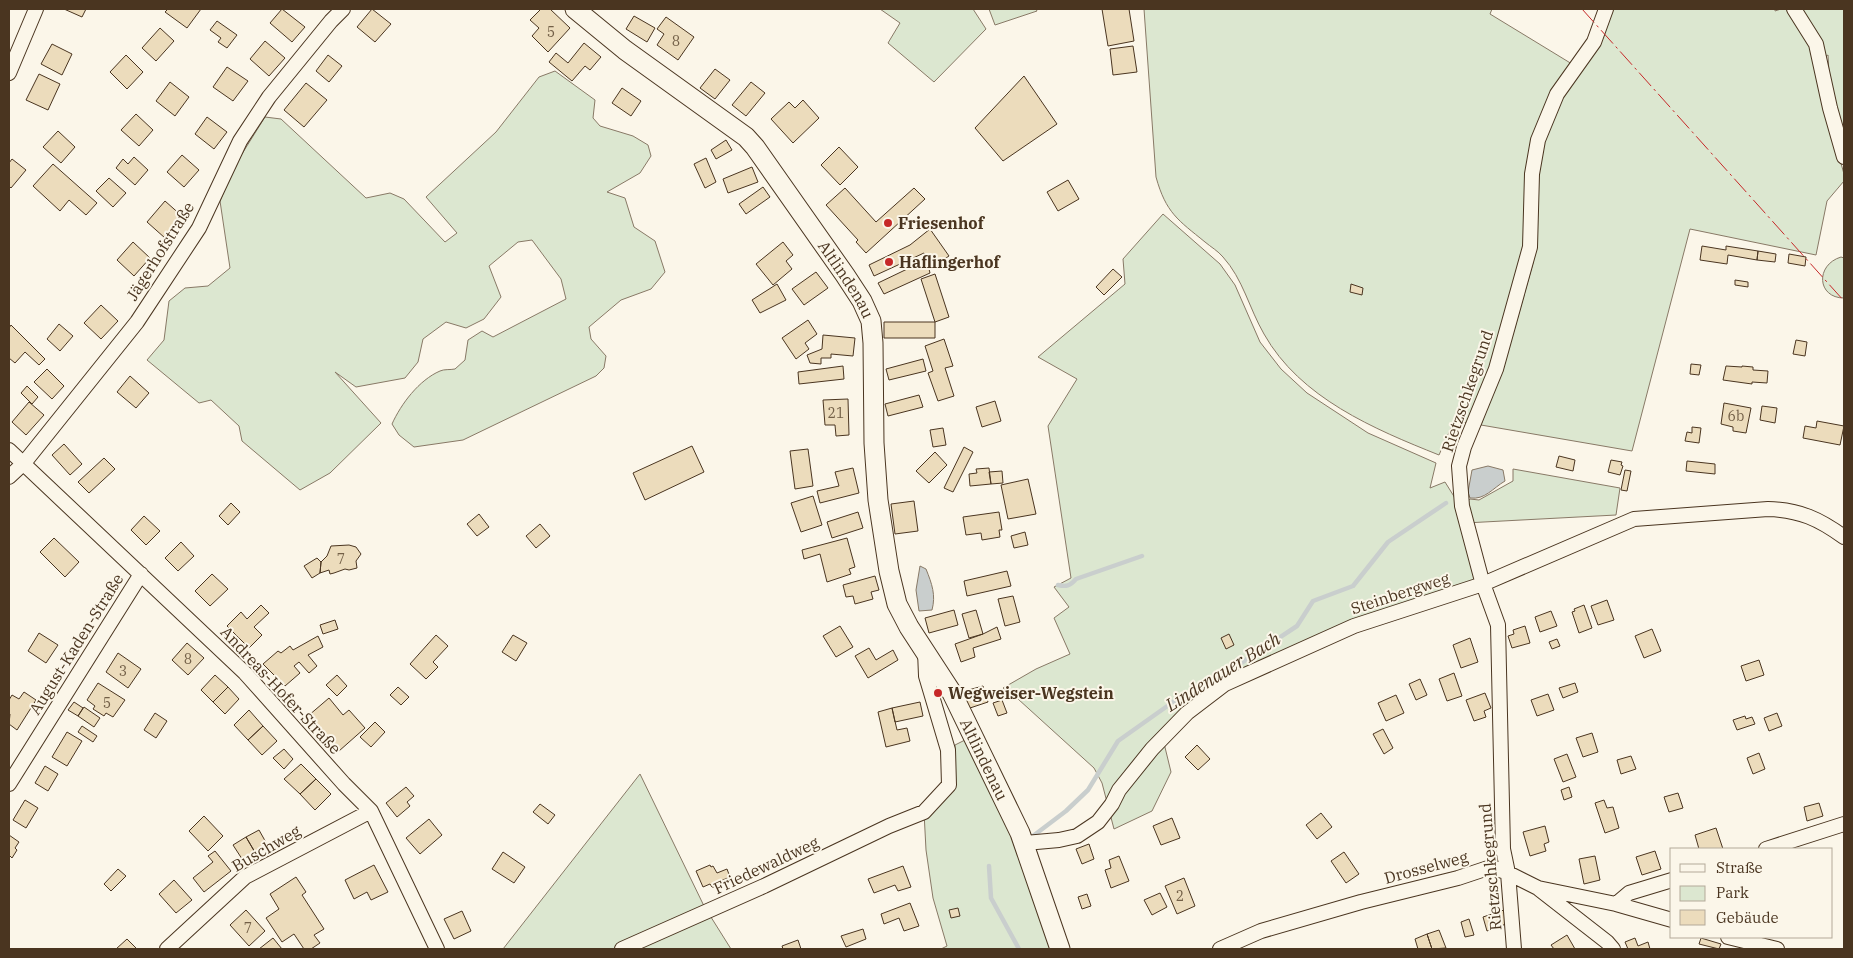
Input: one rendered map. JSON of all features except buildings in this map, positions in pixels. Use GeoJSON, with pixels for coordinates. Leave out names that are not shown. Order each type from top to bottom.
{"type":"FeatureCollection","features":[{"type":"Feature","properties":{"kind":"street"},"geometry":{"type":"LineString","coordinates":[[9,73],[36,9]]}},
{"type":"Feature","properties":{"kind":"street","name":"Jägerhofstraße"},"geometry":{"type":"LineString","coordinates":[[9,477],[24,463],[137,322],[199,228],[240,141],[269,97],[343,9]]}},
{"type":"Feature","properties":{"kind":"street","name":"Altlindenau"},"geometry":{"type":"LineString","coordinates":[[575,9],[625,50],[746,137],[840,267],[862,301],[871,321],[874,342],[874,444],[878,500],[889,571],[897,604],[909,627],[952,693],[1025,843],[1060,949]]}},
{"type":"Feature","properties":{"kind":"street","name":"Rietzschkegrund"},"geometry":{"type":"LineString","coordinates":[[1514,949],[1508,873],[1503,850],[1498,625],[1483,584],[1462,506],[1459,466],[1464,447],[1496,369],[1530,247],[1532,174],[1538,140],[1557,94],[1594,42],[1606,9]]}},
{"type":"Feature","properties":{"kind":"street"},"geometry":{"type":"LineString","coordinates":[[1794,9],[1816,44],[1830,108],[1844,157]]}},
{"type":"Feature","properties":{"kind":"street","name":"Andreas-Hofer-Straße"},"geometry":{"type":"LineString","coordinates":[[9,450],[245,673],[344,784],[371,811],[437,949]]}},
{"type":"Feature","properties":{"kind":"street","name":"Steinbergweg"},"geometry":{"type":"LineString","coordinates":[[1025,843],[1059,840],[1077,836],[1098,822],[1112,804],[1119,790],[1152,749],[1187,713],[1226,684],[1354,626],[1483,584],[1634,519],[1768,509],[1785,510],[1803,514],[1823,522],[1844,537]]}},
{"type":"Feature","properties":{"kind":"street","name":"August-Kaden-Straße"},"geometry":{"type":"LineString","coordinates":[[9,784],[141,574]]}},
{"type":"Feature","properties":{"kind":"street","name":"Altlindenau"},"geometry":{"type":"LineString","coordinates":[[924,812],[949,785],[948,750],[926,676],[925,651]]}},
{"type":"Feature","properties":{"kind":"street","name":"Buschweg"},"geometry":{"type":"LineString","coordinates":[[166,949],[245,877],[371,811]]}},
{"type":"Feature","properties":{"kind":"street","name":"Friedewaldweg"},"geometry":{"type":"LineString","coordinates":[[622,949],[764,886],[889,826],[924,812]]}},
{"type":"Feature","properties":{"kind":"street"},"geometry":{"type":"LineString","coordinates":[[1769,848],[1844,824]]}},
{"type":"Feature","properties":{"kind":"street","name":"Drosselweg"},"geometry":{"type":"LineString","coordinates":[[1220,949],[1261,931],[1361,902],[1458,878],[1491,867],[1538,888],[1616,904],[1670,919]]}},
{"type":"Feature","properties":{"kind":"street"},"geometry":{"type":"LineString","coordinates":[[1616,904],[1629,893],[1670,881]]}},
{"type":"Feature","properties":{"kind":"street"},"geometry":{"type":"LineString","coordinates":[[1538,888],[1607,942],[1613,949]]}},
{"type":"Feature","properties":{"kind":"street"},"geometry":{"type":"LineString","coordinates":[[1732,938],[1777,949]]}},
{"type":"Feature","properties":{"kind":"green space"},"geometry":{"type":"Polygon","coordinates":[[[880,9],[973,9],[986,29],[934,82],[888,43],[900,23],[880,9]]]}},
{"type":"Feature","properties":{"kind":"green space"},"geometry":{"type":"Polygon","coordinates":[[[989,9],[1036,9],[1037,11],[995,25],[989,9]]]}},
{"type":"Feature","properties":{"kind":"green space"},"geometry":{"type":"Polygon","coordinates":[[[1144,9],[1492,9],[1490,14],[1572,64],[1545,109],[1532,148],[1526,222],[1537,225],[1540,152],[1546,132],[1565,93],[1604,35],[1612,9],[1775,9],[1775,11],[1781,9],[1844,9],[1844,135],[1830,92],[1828,55],[1817,61],[1826,110],[1844,174],[1844,181],[1827,201],[1816,255],[1690,229],[1632,451],[1481,425],[1513,334],[1533,263],[1521,261],[1497,353],[1470,423],[1454,421],[1439,455],[1389,434],[1341,409],[1318,394],[1297,376],[1279,357],[1264,334],[1241,284],[1230,266],[1219,253],[1180,221],[1169,208],[1156,177],[1144,9]]]}},
{"type":"Feature","properties":{"kind":"green space"},"geometry":{"type":"Polygon","coordinates":[[[555,71],[595,100],[593,118],[600,126],[633,136],[648,145],[651,156],[640,173],[607,192],[625,198],[634,227],[655,241],[665,272],[651,289],[621,300],[589,327],[591,339],[606,356],[604,368],[596,376],[463,440],[414,447],[399,435],[392,424],[400,409],[418,386],[442,370],[455,369],[465,360],[468,340],[482,331],[493,337],[566,299],[561,279],[532,240],[518,242],[489,266],[501,297],[484,319],[466,328],[446,322],[423,339],[418,362],[405,378],[356,387],[335,372],[381,423],[330,473],[300,490],[242,441],[239,426],[211,400],[199,403],[147,360],[164,340],[169,301],[185,288],[208,286],[230,268],[220,201],[235,165],[265,117],[281,119],[366,198],[390,193],[404,199],[445,242],[457,233],[426,197],[496,132],[539,77],[555,71]]]}},
{"type":"Feature","properties":{"kind":"green space"},"geometry":{"type":"Polygon","coordinates":[[[1163,214],[1220,264],[1235,285],[1260,342],[1281,369],[1307,393],[1368,433],[1436,463],[1430,488],[1445,482],[1460,506],[1470,499],[1479,500],[1513,481],[1513,469],[1620,488],[1616,515],[1465,523],[1481,583],[1224,682],[1162,735],[1171,772],[1152,811],[1114,829],[1102,783],[1094,768],[1018,699],[1003,688],[1036,669],[1070,654],[1054,618],[1069,607],[1054,587],[1071,578],[1048,426],[1077,379],[1038,357],[1125,284],[1123,259],[1163,214]]]}},
{"type":"Feature","properties":{"kind":"green space"},"geometry":{"type":"Polygon","coordinates":[[[1841,257],[1844,258],[1844,298],[1835,297],[1828,293],[1824,287],[1823,280],[1823,273],[1827,267],[1841,257]]]}},
{"type":"Feature","properties":{"kind":"green space"},"geometry":{"type":"Polygon","coordinates":[[[969,738],[1015,836],[1054,949],[941,949],[947,946],[933,898],[926,850],[924,812],[955,787],[955,745],[969,738]]]}},
{"type":"Feature","properties":{"kind":"green space"},"geometry":{"type":"Polygon","coordinates":[[[640,774],[704,906],[731,949],[503,949],[640,774]]]}},
{"type":"Feature","properties":{"kind":"shaded area"},"geometry":{"type":"Polygon","coordinates":[[[1488,466],[1503,470],[1505,481],[1485,495],[1470,498],[1468,492],[1472,470],[1488,466]]]}},
{"type":"Feature","properties":{"kind":"shaded area"},"geometry":{"type":"Polygon","coordinates":[[[920,566],[926,569],[932,585],[934,599],[932,610],[919,611],[916,590],[920,566]]]}},
{"type":"Feature","properties":{"kind":"waterway","name":"Lindenauer Bach"},"geometry":{"type":"LineString","coordinates":[[1033,836],[1066,811],[1088,790],[1118,741],[1173,702],[1226,673],[1297,626],[1313,601],[1353,586],[1388,542],[1446,503]]}},
{"type":"Feature","properties":{"kind":"waterway"},"geometry":{"type":"LineString","coordinates":[[1058,585],[1068,585],[1076,579],[1142,556]]}},
{"type":"Feature","properties":{"kind":"waterway","name":"Lindenauer Bach"},"geometry":{"type":"LineString","coordinates":[[989,866],[991,898],[1019,949]]}},
{"type":"Feature","properties":{"kind":"power"},"geometry":{"type":"LineString","coordinates":[[1582,9],[1844,301]]}},
{"type":"Feature","properties":{"kind":"place","name":"Friesenhof"},"geometry":{"type":"Point","coordinates":[888,223]}},
{"type":"Feature","properties":{"kind":"place","name":"Haflingerhof"},"geometry":{"type":"Point","coordinates":[889,262]}},
{"type":"Feature","properties":{"kind":"place","name":"Wegweiser-Wegstein"},"geometry":{"type":"Point","coordinates":[938,693]}}]}
